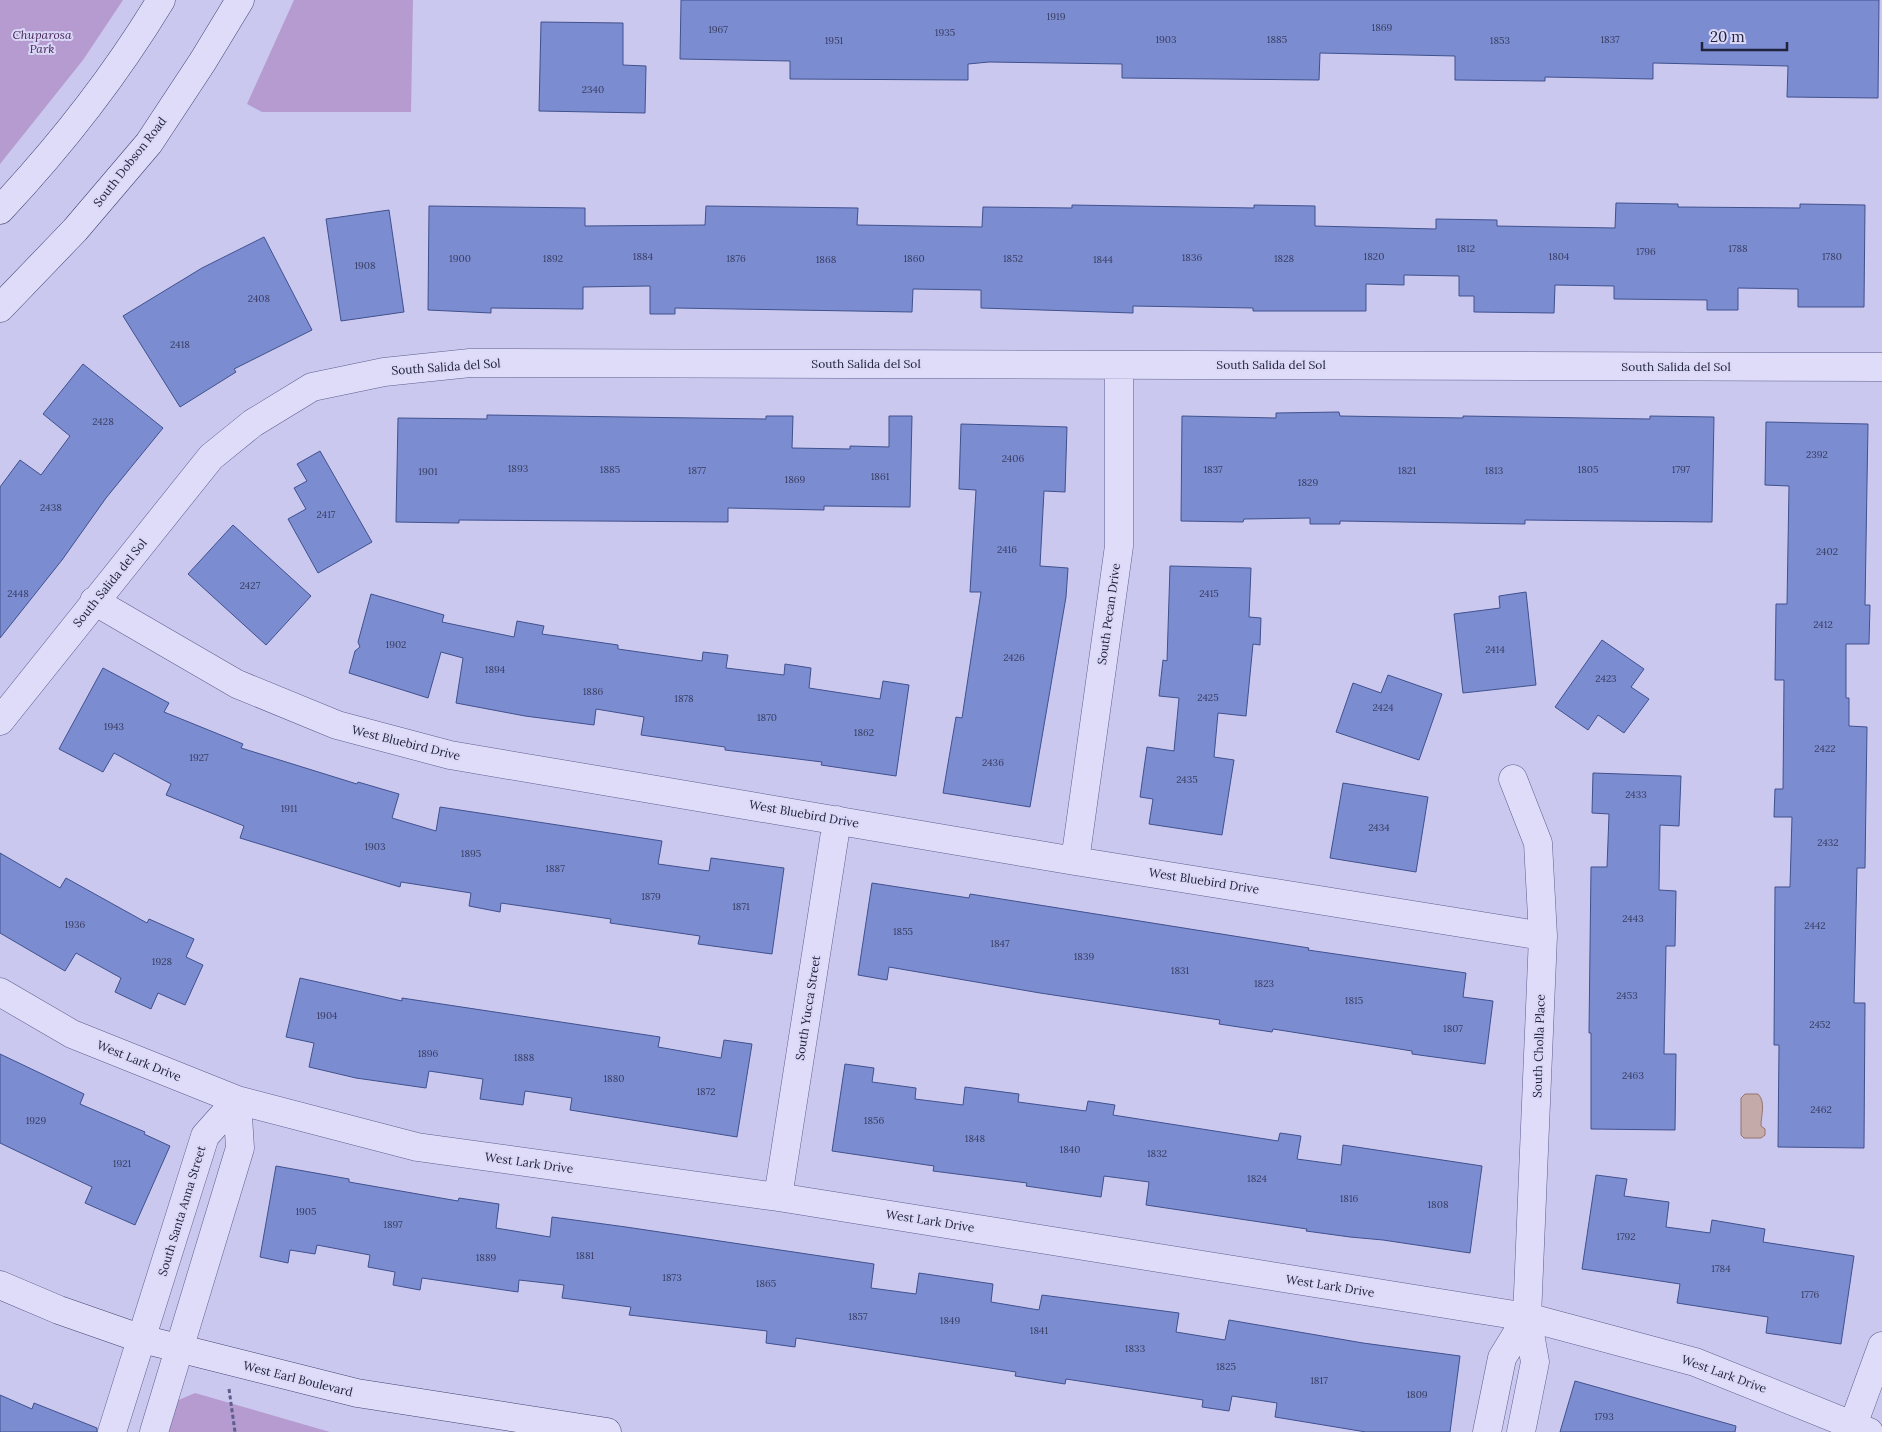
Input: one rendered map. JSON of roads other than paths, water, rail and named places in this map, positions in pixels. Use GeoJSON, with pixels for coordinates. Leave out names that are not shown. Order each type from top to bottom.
{"type":"FeatureCollection","features":[{"type":"Feature","properties":{"kind":"street"},"geometry":{"type":"LineString","coordinates":[[0,210],[76,125],[135,43],[161,0]]}},
{"type":"Feature","properties":{"kind":"street","name":"South Dobson Road"},"geometry":{"type":"LineString","coordinates":[[0,308],[75,230],[149,142],[204,61],[240,0]]}},
{"type":"Feature","properties":{"kind":"street","name":"South Salida del Sol"},"geometry":{"type":"LineString","coordinates":[[0,721],[211,457],[253,423],[312,387],[384,372],[470,363],[1882,367]]}},
{"type":"Feature","properties":{"kind":"street","name":"South Pecan Drive"},"geometry":{"type":"LineString","coordinates":[[1075,861],[1119,546],[1120,365]]}},
{"type":"Feature","properties":{"kind":"street","name":"West Bluebird Drive"},"geometry":{"type":"LineString","coordinates":[[94,601],[237,684],[337,725],[450,755],[1075,861],[1543,936]]}},
{"type":"Feature","properties":{"kind":"street","name":"South Cholla Place"},"geometry":{"type":"LineString","coordinates":[[1513,780],[1538,843],[1543,936],[1527,1317],[1535,1362],[1521,1432]]}},
{"type":"Feature","properties":{"kind":"street","name":"South Yucca Street"},"geometry":{"type":"LineString","coordinates":[[778,1197],[837,820]]}},
{"type":"Feature","properties":{"kind":"street","name":"West Lark Drive"},"geometry":{"type":"LineString","coordinates":[[0,992],[72,1034],[237,1100],[417,1147],[778,1197],[1527,1317],[1695,1362],[1861,1428]]}},
{"type":"Feature","properties":{"kind":"street"},"geometry":{"type":"LineString","coordinates":[[154,1432],[240,1148],[237,1100]]}},
{"type":"Feature","properties":{"kind":"street","name":"South Santa Anna Street"},"geometry":{"type":"LineString","coordinates":[[112,1432],[205,1136],[237,1100]]}},
{"type":"Feature","properties":{"kind":"street","name":"West Earl Boulevard"},"geometry":{"type":"LineString","coordinates":[[0,1284],[59,1310],[179,1350],[357,1393],[607,1432]]}},
{"type":"Feature","properties":{"kind":"street","name":"South Cholla Place"},"geometry":{"type":"LineString","coordinates":[[1487,1432],[1502,1358],[1527,1317]]}},
{"type":"Feature","properties":{"kind":"street"},"geometry":{"type":"LineString","coordinates":[[1861,1428],[1882,1346]]}},
{"type":"Feature","properties":{"kind":"park label","name":"Chuparosa Park"},"geometry":{"type":"Point","coordinates":[42,42]}}]}
